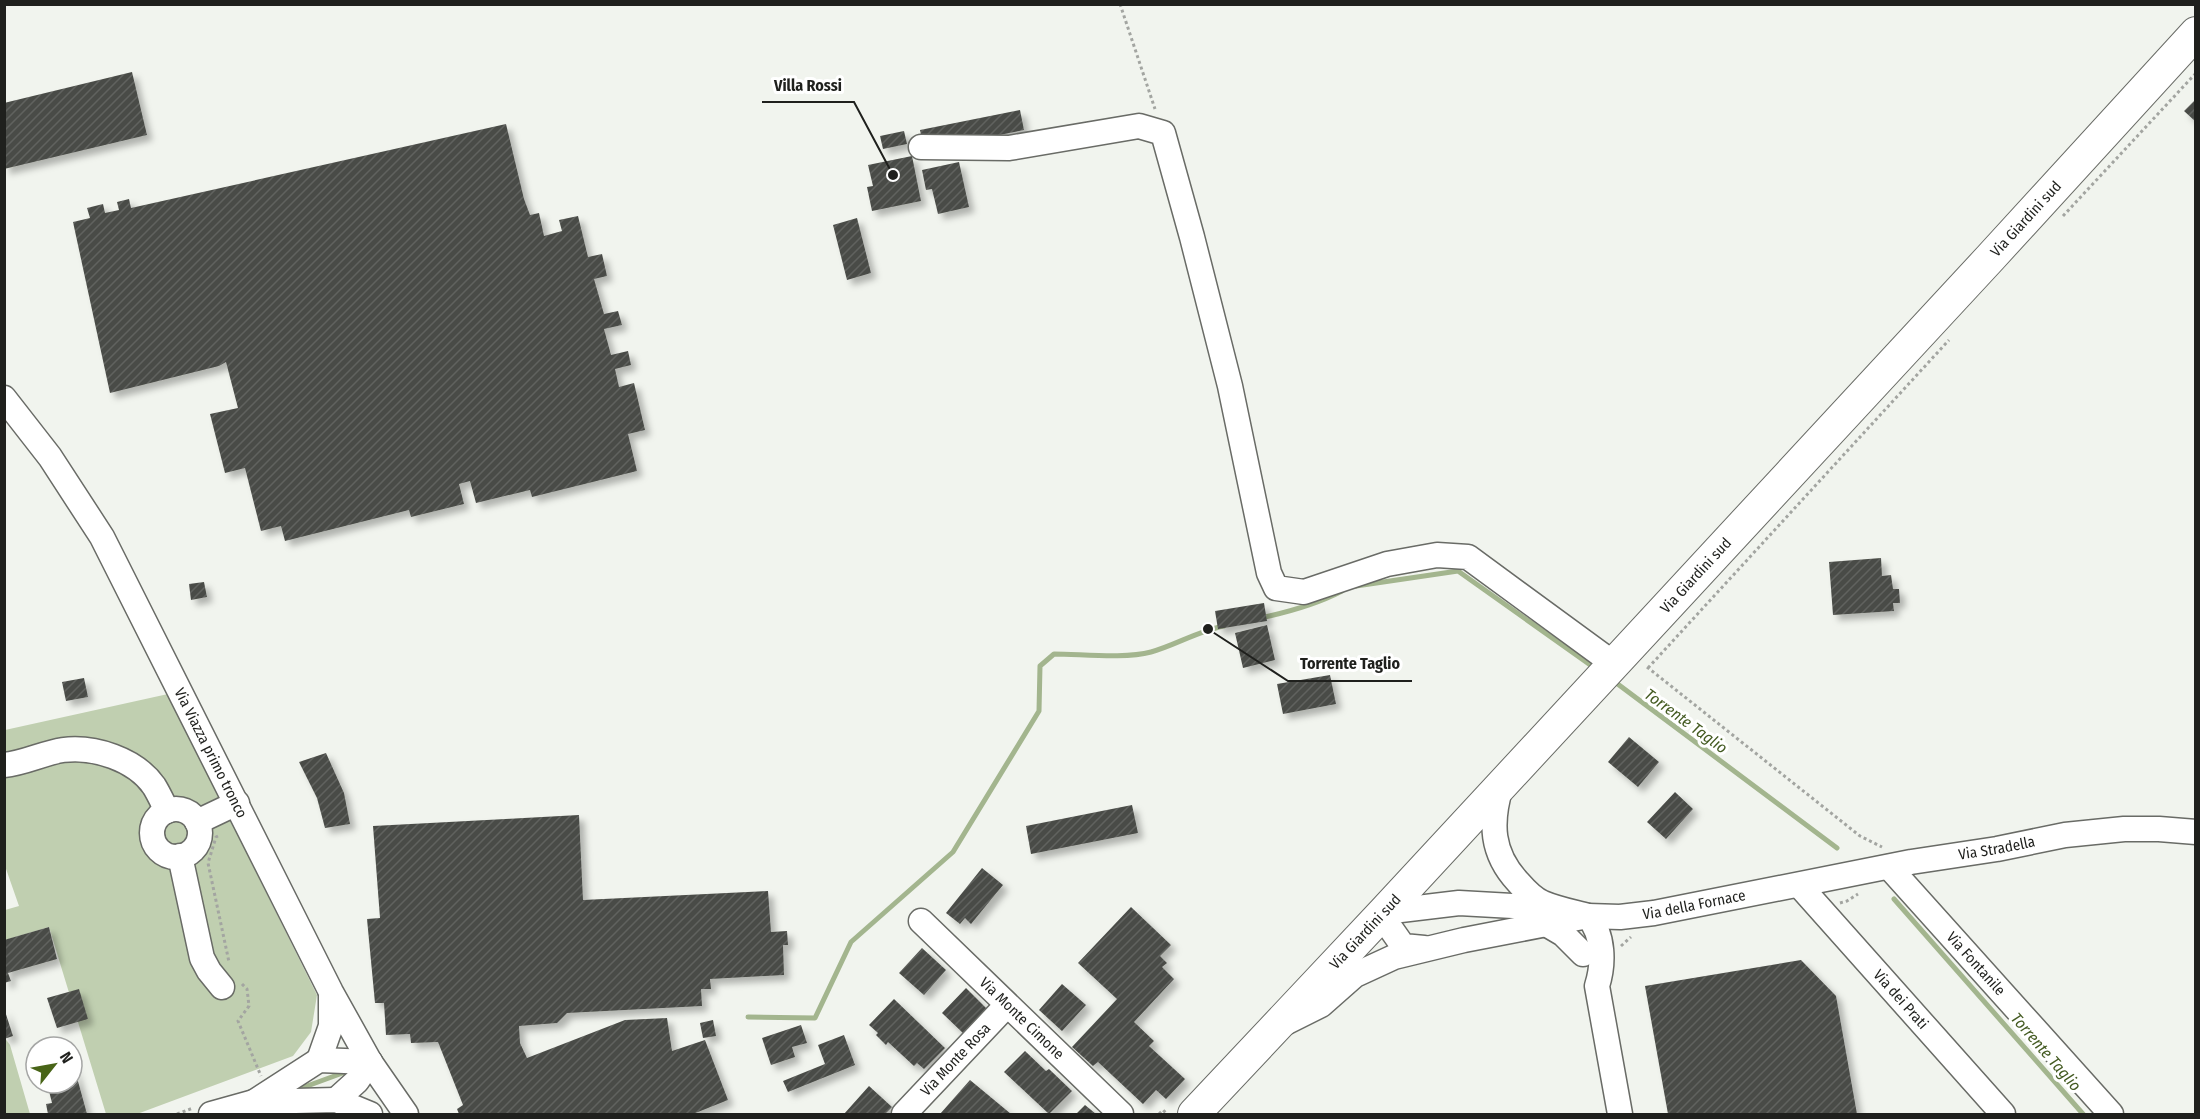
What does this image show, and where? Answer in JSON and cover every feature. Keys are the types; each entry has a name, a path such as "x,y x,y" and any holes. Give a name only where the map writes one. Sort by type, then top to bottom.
{"main road":[{"name":"Via Giardini sud","path":"1206,1108 1277,1027 2196,33"}],"street":[{"path":"921,147 1009,148 1139,126 1163,133 1223,357 1269,573 1276,588 1304,592 1388,564 1437,555 1468,557 1484,567 1608,670"},
{"name":"Via Viazza primo tronco","path":"4,398 50,457 102,537 230,806 370,1062 406,1114"},
{"path":"4,765 16,764 62,750 77,749 114,757 147,778 154,786 167,811"},
{"path":"1501,786 1495,806 1495,838 1506,868 1526,891 1542,902 1588,916"},
{"path":"197,822 230,806"},
{"path":"167,811 187,812 197,822 199,829 197,843 193,849 180,856 160,851 153,839 152,832 156,819 167,811"},
{"name":"Via Stradella","path":"1799,885 2093,831 2159,828 2196,832"},
{"path":"180,856 202,958 209,971 231,984"},
{"name":"Via Fontanile","path":"1898,867 2111,1114"},
{"name":"Via dei Prati","path":"1799,885 2003,1114"},
{"name":"Via della Fornace","path":"1588,916 1620,917 1640,924 1799,885"},
{"path":"1424,948 1403,946 1389,926 1384,912 1459,903 1495,903 1565,909"},
{"path":"1277,1027 1321,1005 1355,975 1394,957 1424,948 1588,916"},
{"path":"1588,916 1592,957 1600,976 1597,987 1620,1114"},
{"name":"Via Monte Cimone","path":"921,921 1121,1114"},
{"path":"1546,924 1592,957"},
{"path":"1592,957 1623,931 1640,924"},
{"path":"319,1060 331,1026 332,992"},
{"name":"Via Monte Rosa","path":"904,1114 1007,1005"},
{"path":"211,1114 319,1060 370,1062"},
{"path":"336,1100 357,1081 370,1062"},
{"path":"258,1091 336,1100 370,1114"}],"path":[{"path":"1120,4 1163,133"},
{"path":"2058,221 2196,73"},
{"path":"1819,908 1847,901 1898,867 1648,668 1954,335"},
{"path":"229,963 208,863 216,837 232,829 230,806"},
{"path":"1620,947 1640,924"},
{"path":"231,984 247,988 249,1006 238,1021 258,1091"},
{"path":"1159,1114 1163,1110 1167,1114"}],"green space":[{"path":"168,694 317,995 311,1032 293,1056 137,1114 106,1114 84,1042 84,1035 82,1035 49,927 5,940 5,910 19,906 5,866 5,730"},
{"path":"4,1037 10,1045 30,1114 5,1114"}],"building":[{"path":"132,72 147,135 4,169 4,103"},
{"path":"2196,99 2196,122 2184,111"},
{"path":"1020,110 1024,130 945,146 923,145 920,130"},
{"path":"506,124 524,199 530,215 539,213 544,236 562,231 559,220 578,216 588,257 602,254 607,276 594,279 604,314 618,311 622,325 604,329 611,355 628,351 631,365 615,369 619,387 634,383 645,430 628,434 637,471 532,497 530,490 476,503 470,481 459,484 464,504 411,517 409,510 285,541 281,526 261,531 245,468 225,473 210,414 238,408 226,362 219,366 110,393 73,222 90,218 87,208 103,204 105,213 119,210 117,202 129,199 131,208"},
{"path":"904,131 907,144 883,149 880,136"},
{"path":"912,156 921,201 872,211 867,187 873,186 868,165"},
{"path":"959,162 969,207 938,214 932,189 926,190 922,170"},
{"path":"857,218 871,273 847,280 833,225"},
{"path":"1881,558 1882,576 1891,575 1893,589 1899,589 1900,603 1893,603 1894,611 1833,615 1829,562"},
{"path":"204,582 207,597 191,600 189,584"},
{"path":"1264,603 1267,621 1218,629 1215,611"},
{"path":"1267,625 1275,660 1243,668 1235,633"},
{"path":"1330,675 1336,704 1283,714 1277,684"},
{"path":"84,678 88,697 66,701 62,682"},
{"path":"1629,737 1659,762 1638,787 1608,762"},
{"path":"326,753 344,793 350,824 325,828 317,798 299,762"},
{"path":"1675,792 1693,809 1666,839 1647,822"},
{"path":"1132,805 1138,833 1031,854 1026,826"},
{"path":"579,815 583,900 768,891 771,932 787,931 788,945 783,945 784,975 710,979 711,989 701,989 702,1006 567,1013 557,1023 519,1026 520,1043 527,1058 625,1020 667,1018 672,1051 705,1040 728,1100 693,1114 459,1114 457,1109 463,1105 438,1042 411,1043 410,1034 386,1035 384,1003 375,1003 367,919 380,918 373,826"},
{"path":"982,868 1003,885 971,924 965,918 960,924 946,913"},
{"path":"1131,907 1171,945 1160,956 1167,963 1162,967 1174,979 1134,1022 1154,1041 1149,1046 1185,1079 1166,1099 1156,1090 1143,1104 1098,1062 1093,1066 1072,1047 1117,999 1078,963"},
{"path":"49,927 57,959 8,973 11,981 4,983 4,940"},
{"path":"922,948 946,970 924,995 899,973"},
{"path":"1801,960 1836,996 1857,1114 1668,1114 1645,986"},
{"path":"1062,984 1086,1005 1062,1031 1039,1010"},
{"path":"966,988 988,1010 964,1034 942,1013"},
{"path":"79,989 88,1019 57,1028 47,998"},
{"path":"894,999 945,1048 924,1069 917,1063 914,1066 888,1042 886,1045 869,1025"},
{"path":"4,1008 13,1036 4,1039"},
{"path":"713,1020 716,1036 703,1038 700,1023"},
{"path":"801,1025 807,1043 792,1047 795,1057 771,1065 762,1038"},
{"path":"844,1035 855,1065 788,1092 783,1081 825,1064 818,1045"},
{"path":"1025,1051 1046,1071 1049,1069 1072,1091 1049,1114 1004,1072"},
{"path":"970,1080 1011,1114 940,1114"},
{"path":"869,1086 892,1107 885,1114 844,1114"},
{"path":"50,1095 82,1095 87,1114 48,1114 46,1104 52,1103"},
{"path":"1085,1105 1096,1114 1076,1114"}],"waterway":[{"name":"Torrente Taglio","path":"1356,586 1458,571 1596,669"},
{"name":"Torrente Taglio","path":"1260,618 1302,608 1342,591"},
{"name":"Torrente Taglio","path":"748,1017 815,1018 851,942 953,852 1039,711 1040,666 1054,654 1116,656 1140,654 1224,626"},
{"name":"Torrente Taglio","path":"1611,679 1837,848"},
{"name":"Torrente Taglio","path":"1894,899 2083,1114"},
{"name":"Torrente Taglio","path":"299,1089 348,1071"}],"place":[{"name":"Villa Rossi","path":"893,175"},
{"name":"Torrente Taglio","path":"1208,629"}]}
